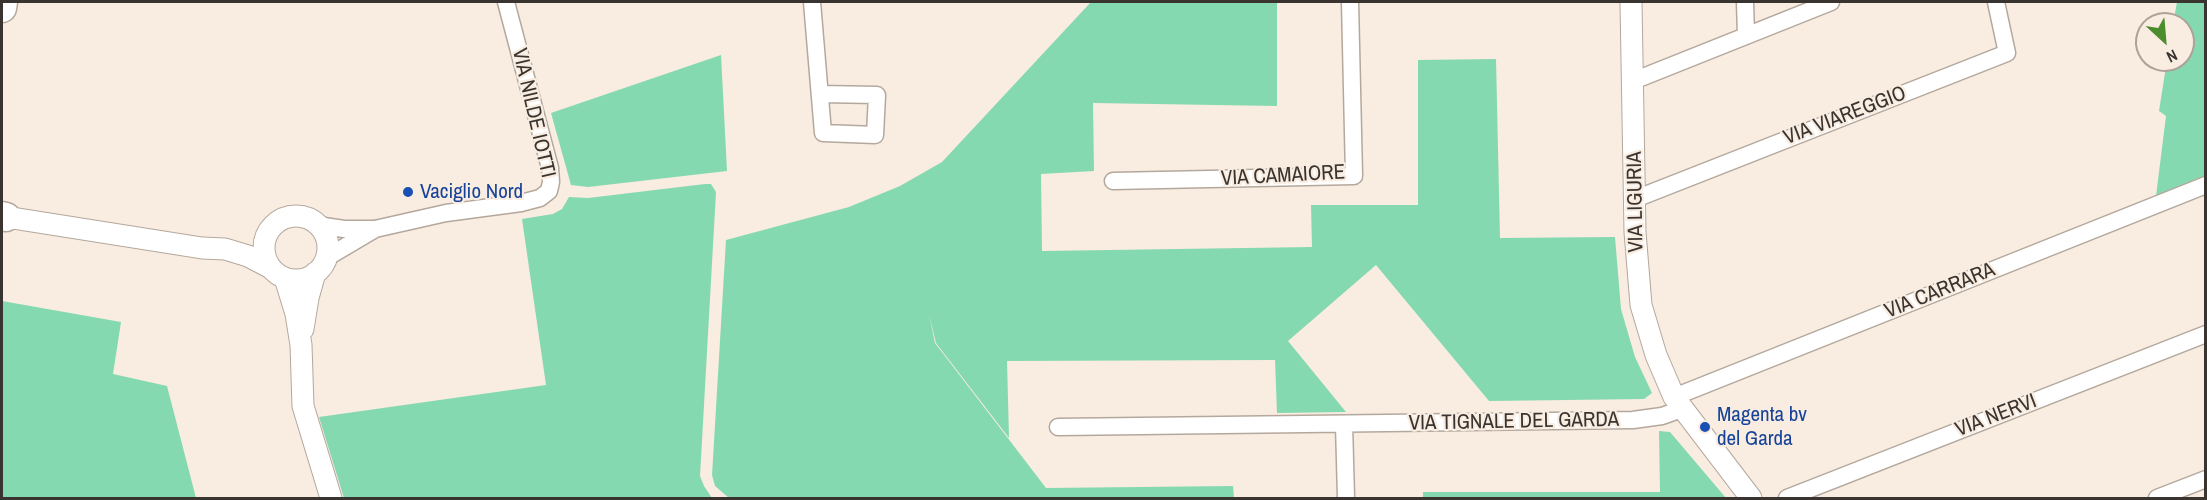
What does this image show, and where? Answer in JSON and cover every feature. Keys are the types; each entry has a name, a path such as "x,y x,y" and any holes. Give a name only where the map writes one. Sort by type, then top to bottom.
{"highway":[{"path":"2,8 3,2"}],"street":[{"name":"VIA NILDE IOTTI","path":"318,225 344,229 375,229 446,213 521,203 540,198 549,191 550,168 506,2"},
{"path":"812,2 820,94"},
{"name":"VIA CAMAIORE","path":"1113,181 1354,176 1350,2"},
{"name":"VIA LIGURIA","path":"1631,2 1637,276 1641,305 1656,355 1678,403 1751,498"},
{"path":"1745,2 1746,36"},
{"path":"1633,81 1831,2"},
{"name":"VIA VIAREGGIO","path":"1635,199 2007,52 1996,2"},
{"name":"VIA CARRARA","path":"1678,403 2205,185"},
{"path":"4,216 202,248 225,249 248,256 278,273 300,280 321,266"},
{"path":"225,249 248,241 271,229 281,220 305,218 318,225 327,242 321,266 308,298 301,345"},
{"path":"271,229 265,245 267,260 278,273 296,314 301,345 303,406 331,498"},
{"name":"VIA NILDE IOTTI","path":"321,266 375,229"},
{"name":"VIA NERVI","path":"1787,498 2205,334"},
{"name":"VIA TIGNALE DEL GARDA","path":"1058,427 1633,420 1662,416 1678,403"},
{"path":"1344,424 1346,498"},
{"path":"2157,498 2205,479"}],"green space":[{"path":"1091,2 1277,2 1277,106 1093,103 1094,171 1041,174 1042,251 1312,247 1311,205 1418,205 1418,60 1496,59 1500,238 1615,237 1621,309 1635,357 1652,393 1644,399 1489,401 1376,265 1288,341 1346,412 1277,413 1275,360 1007,361 1009,438 936,343 929,314 935,343 1046,488 1233,486 1234,498 729,498 715,486 712,475 726,240 849,207 900,186 942,162"},
{"path":"2177,2 2205,2 2205,177 2156,196 2166,116 2159,111 2165,72 2195,72 2195,12 2175,12"},
{"path":"721,55 727,171 588,187 571,185 551,113"},
{"path":"711,184 716,192 700,476 712,498 344,498 319,417 546,385 522,219 553,214 562,209 569,197 588,198"},
{"path":"2,301 121,322 113,374 167,386 196,498 2,498"},
{"path":"1659,431 1670,432 1726,498 1423,498 1423,492 1660,492"}],"place":[{"name":"Vaciglio Nord","path":"408,192"},
{"name":"Magenta bv del Garda","path":"1705,427"}]}
